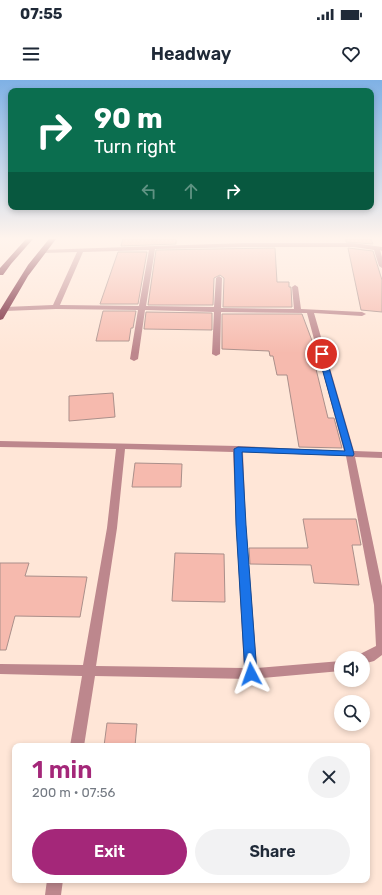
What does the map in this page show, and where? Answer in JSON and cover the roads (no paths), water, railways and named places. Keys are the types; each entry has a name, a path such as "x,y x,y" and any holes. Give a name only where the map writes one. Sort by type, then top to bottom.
{"highway":[{"path":"0,318 24,277"}],"street":[{"path":"56,308 69,277"},
{"path":"134,359 148,277"},
{"path":"216,354 219,278"},
{"path":"295,287 298,311"},
{"path":"5,309 56,308 310,311 362,314"},
{"path":"310,311 350,454 380,605 382,648 370,656"},
{"path":"0,444 238,449 382,455"},
{"path":"77,743 112,528 121,447"},
{"path":"238,449 241,525 251,674"},
{"path":"0,669 251,674 334,667"},
{"path":"53,895 55,883"}]}
